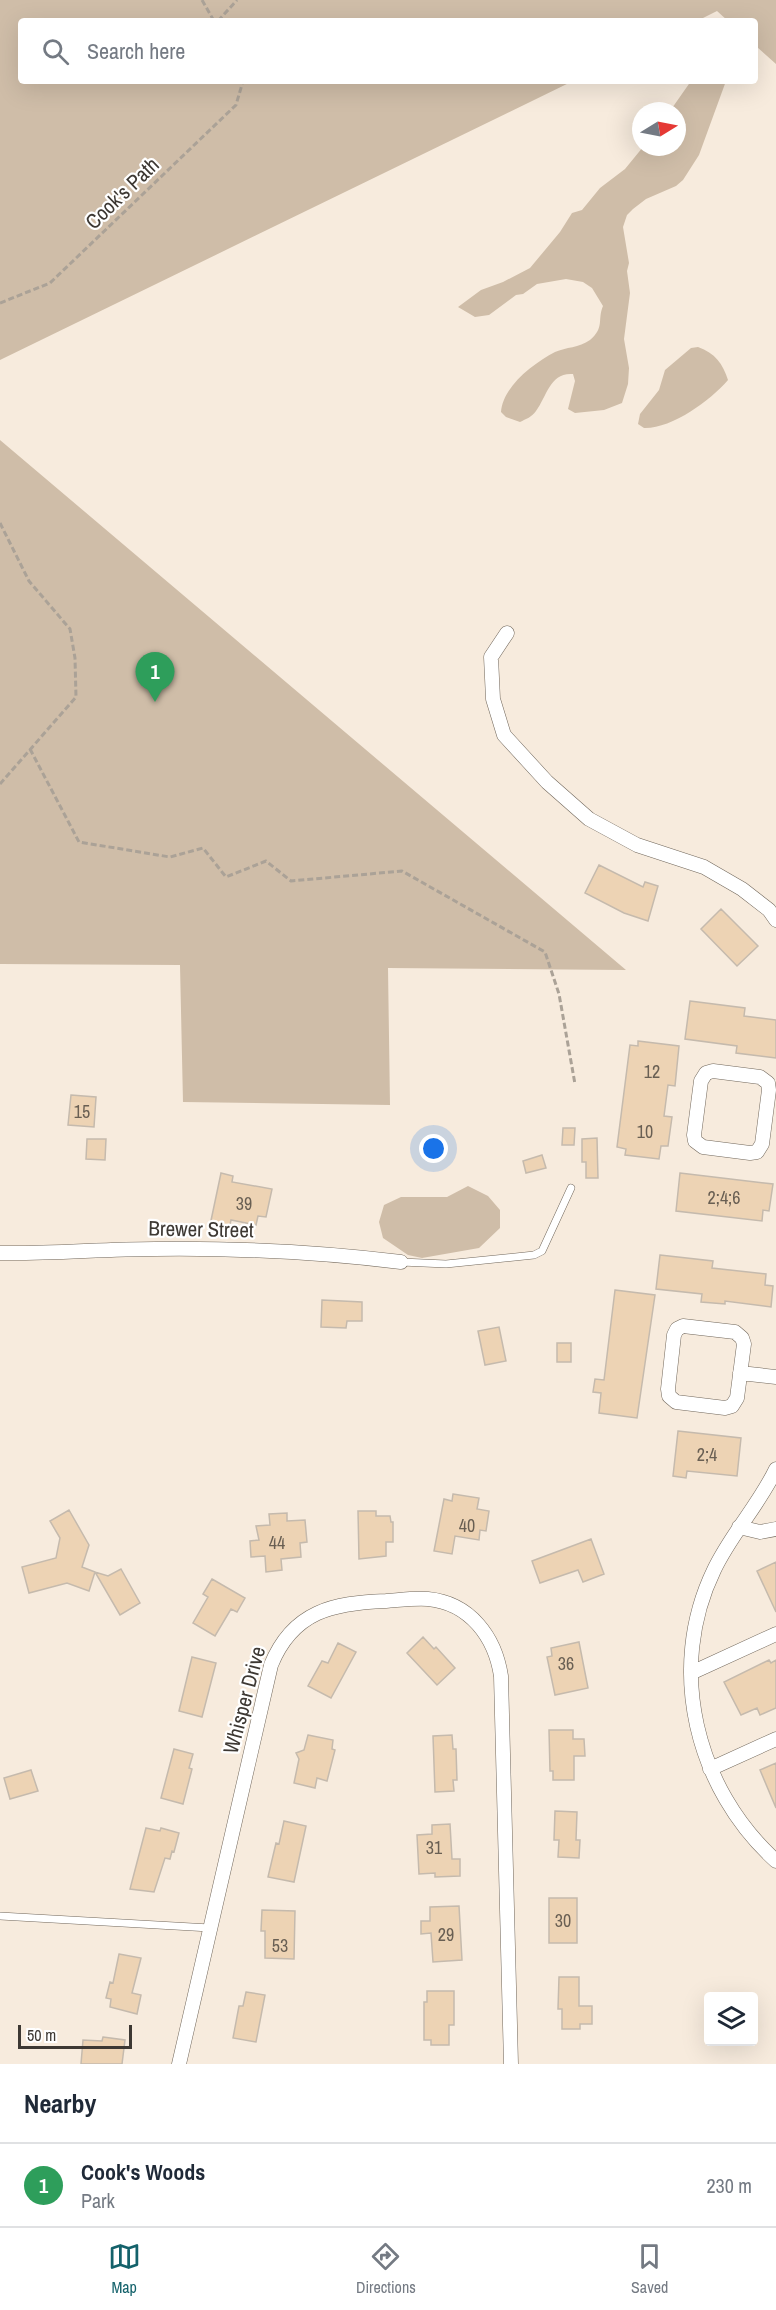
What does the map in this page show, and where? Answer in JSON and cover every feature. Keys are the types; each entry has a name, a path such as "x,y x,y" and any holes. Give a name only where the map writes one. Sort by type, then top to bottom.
{"street":[{"path":"507,633 491,657 492,699 504,735 547,782 589,819 637,845 704,867 774,911"},
{"path":"706,1072 763,1078 769,1086 772,1100 762,1144 757,1152 703,1147 695,1142 701,1081 706,1072"},
{"name":"Brewer Street","path":"0,1252 228,1250 305,1253 401,1262"},
{"path":"686,1326 738,1333 744,1341 740,1373 736,1401 728,1408 673,1401 668,1389 674,1335 677,1329 686,1326"},
{"path":"740,1373 776,1377"},
{"path":"776,1469 758,1502 721,1556 704,1596 697,1622 691,1673 696,1722 710,1769 732,1811 763,1849 776,1861"},
{"path":"740,1527 760,1532 776,1529"},
{"name":"Whisper Drive","path":"179,2064 271,1665 288,1634 297,1625 317,1613 349,1603 422,1599 442,1602 471,1617 487,1634 496,1654 501,1676 511,2064"},
{"path":"691,1673 776,1634"},
{"path":"710,1769 776,1739"},
{"path":"763,1849 776,1843"}],"lane":[{"path":"401,1262 446,1264 534,1255 542,1251 571,1188"},
{"path":"0,1916 210,1928"}],"path":[{"path":"202,0 212,18"},
{"path":"221,18 237,0"},
{"name":"Cook's Path","path":"0,303 50,283 236,105 242,84"},
{"path":"0,524 29,581 70,629 75,658 76,697 0,784"},
{"path":"30,749 79,842 170,857 203,848 226,877 266,861 291,880 402,871 545,952 559,994 575,1084"}],"shaded area":[{"path":"0,0 776,0 776,64 758,48 758,18 725,18 717,11 703,18 18,18 18,84 567,84 0,360"},
{"path":"689,84 725,84 699,155 683,180 676,186 646,199 633,209 627,215 623,227 629,263 627,271 630,293 624,339 629,368 628,384 622,403 604,410 575,413 568,409 575,381 573,374 565,374 554,381 531,416 520,422 506,417 501,412 503,402 513,384 529,369 559,350 581,345 590,340 598,331 603,306 592,288 583,282 566,279 537,284 523,294 516,295 489,315 475,317 458,307 481,290 530,268 560,232 572,213 582,210 600,188 625,169 636,156 686,156 686,102 676,102"},
{"path":"698,347 709,352 718,360 728,380 701,405 678,419 655,427 644,428 638,424 640,414 659,390 665,370 691,348"},
{"path":"0,440 626,970 388,968 390,1105 183,1102 180,965 0,964"},
{"path":"468,1186 488,1196 500,1210 500,1228 479,1248 422,1258 408,1255 383,1238 379,1222 384,1205 401,1197 447,1197"}],"building":[{"path":"599,865 643,887 645,882 658,886 648,921 624,913 585,893"},
{"path":"721,909 758,946 737,966 701,929"},
{"path":"690,1001 745,1008 744,1016 776,1020 776,1058 736,1053 737,1046 685,1039"},
{"path":"638,1041 679,1046 675,1086 668,1085 664,1116 672,1117 668,1146 661,1146 659,1159 625,1155 626,1149 617,1147 630,1045 638,1046"},
{"path":"71,1095 96,1097 94,1127 68,1125"},
{"path":"563,1128 575,1128 574,1145 562,1145"},
{"path":"597,1138 598,1178 586,1178 586,1162 582,1162 582,1139"},
{"path":"87,1139 106,1139 105,1160 86,1159"},
{"path":"542,1155 546,1168 526,1173 523,1161"},
{"path":"221,1173 233,1176 232,1182 272,1189 266,1217 258,1216 256,1225 231,1220 228,1234 209,1230"},
{"path":"680,1173 773,1184 769,1211 763,1210 762,1221 676,1211"},
{"path":"660,1255 713,1261 712,1268 766,1274 765,1285 773,1286 771,1307 725,1301 725,1304 701,1302 702,1294 656,1289"},
{"path":"615,1290 655,1295 637,1418 599,1413 601,1393 593,1392 595,1379 604,1380"},
{"path":"322,1300 362,1302 362,1321 347,1321 346,1328 321,1327"},
{"path":"499,1327 506,1361 485,1365 478,1331"},
{"path":"557,1343 571,1343 571,1362 557,1362"},
{"path":"678,1431 741,1438 737,1476 687,1471 686,1478 673,1476"},
{"path":"453,1494 479,1498 477,1509 489,1511 486,1531 480,1530 479,1540 455,1536 452,1554 434,1551 444,1499 452,1501"},
{"path":"69,1510 89,1545 82,1567 95,1572 89,1591 67,1583 29,1593 22,1567 56,1558 60,1538 50,1521"},
{"path":"358,1511 376,1511 376,1516 390,1516 393,1522 393,1542 386,1542 386,1556 359,1559"},
{"path":"287,1513 287,1521 305,1520 307,1542 300,1543 301,1557 281,1559 282,1570 266,1572 265,1556 251,1557 250,1541 259,1540 256,1526 270,1525 269,1514"},
{"path":"591,1539 604,1574 583,1582 578,1570 540,1583 532,1561"},
{"path":"776,1562 776,1612 757,1571"},
{"path":"121,1569 140,1603 120,1615 95,1572 108,1576"},
{"path":"212,1579 245,1598 237,1612 231,1609 215,1636 193,1623 208,1597 203,1594"},
{"path":"423,1637 434,1649 436,1647 455,1668 437,1685 407,1653"},
{"path":"579,1642 588,1688 555,1695 547,1657 552,1656 551,1648"},
{"path":"338,1643 356,1652 331,1698 308,1686 322,1661 328,1663"},
{"path":"192,1657 216,1663 202,1717 179,1711"},
{"path":"769,1660 771,1663 776,1660 776,1708 760,1715 757,1708 741,1715 724,1682"},
{"path":"549,1730 573,1730 573,1739 584,1739 585,1756 574,1756 574,1780 553,1780 553,1771 550,1771"},
{"path":"308,1735 333,1740 332,1749 335,1750 327,1781 317,1778 315,1788 294,1783 299,1759 296,1753 304,1750"},
{"path":"452,1735 453,1749 456,1749 457,1780 453,1780 454,1791 435,1792 433,1736"},
{"path":"174,1749 193,1754 189,1768 192,1769 183,1804 161,1798"},
{"path":"776,1763 776,1808 760,1770"},
{"path":"31,1770 38,1791 10,1799 4,1778"},
{"path":"555,1811 577,1812 576,1840 580,1840 579,1858 558,1857 559,1840 554,1840"},
{"path":"284,1821 306,1826 294,1882 268,1877"},
{"path":"450,1824 452,1859 460,1859 460,1876 435,1877 435,1873 419,1874 417,1835 432,1834 432,1825"},
{"path":"146,1828 160,1831 161,1828 179,1833 174,1852 172,1851 170,1859 165,1858 154,1892 130,1889"},
{"path":"549,1898 577,1898 577,1943 549,1943"},
{"path":"459,1906 462,1960 433,1962 431,1933 421,1934 421,1921 430,1921 430,1907"},
{"path":"262,1910 295,1911 294,1959 265,1958 265,1931 261,1931"},
{"path":"119,1954 141,1958 132,1993 141,1995 137,2014 110,2007 111,1999 106,1998 110,1982 113,1983"},
{"path":"559,1977 579,1977 579,2006 592,2006 592,2024 580,2024 580,2029 562,2029 562,2009 558,2009"},
{"path":"427,1991 454,1991 454,2025 449,2025 449,2045 431,2045 431,2040 424,2040 424,2002 427,2002"},
{"path":"246,1992 265,1995 256,2042 233,2038 239,2006 243,2006"},
{"path":"103,2037 125,2040 122,2064 81,2064 83,2040 102,2041"}],"place":[{"name":"Cook's Woods","path":"155,702"}]}
